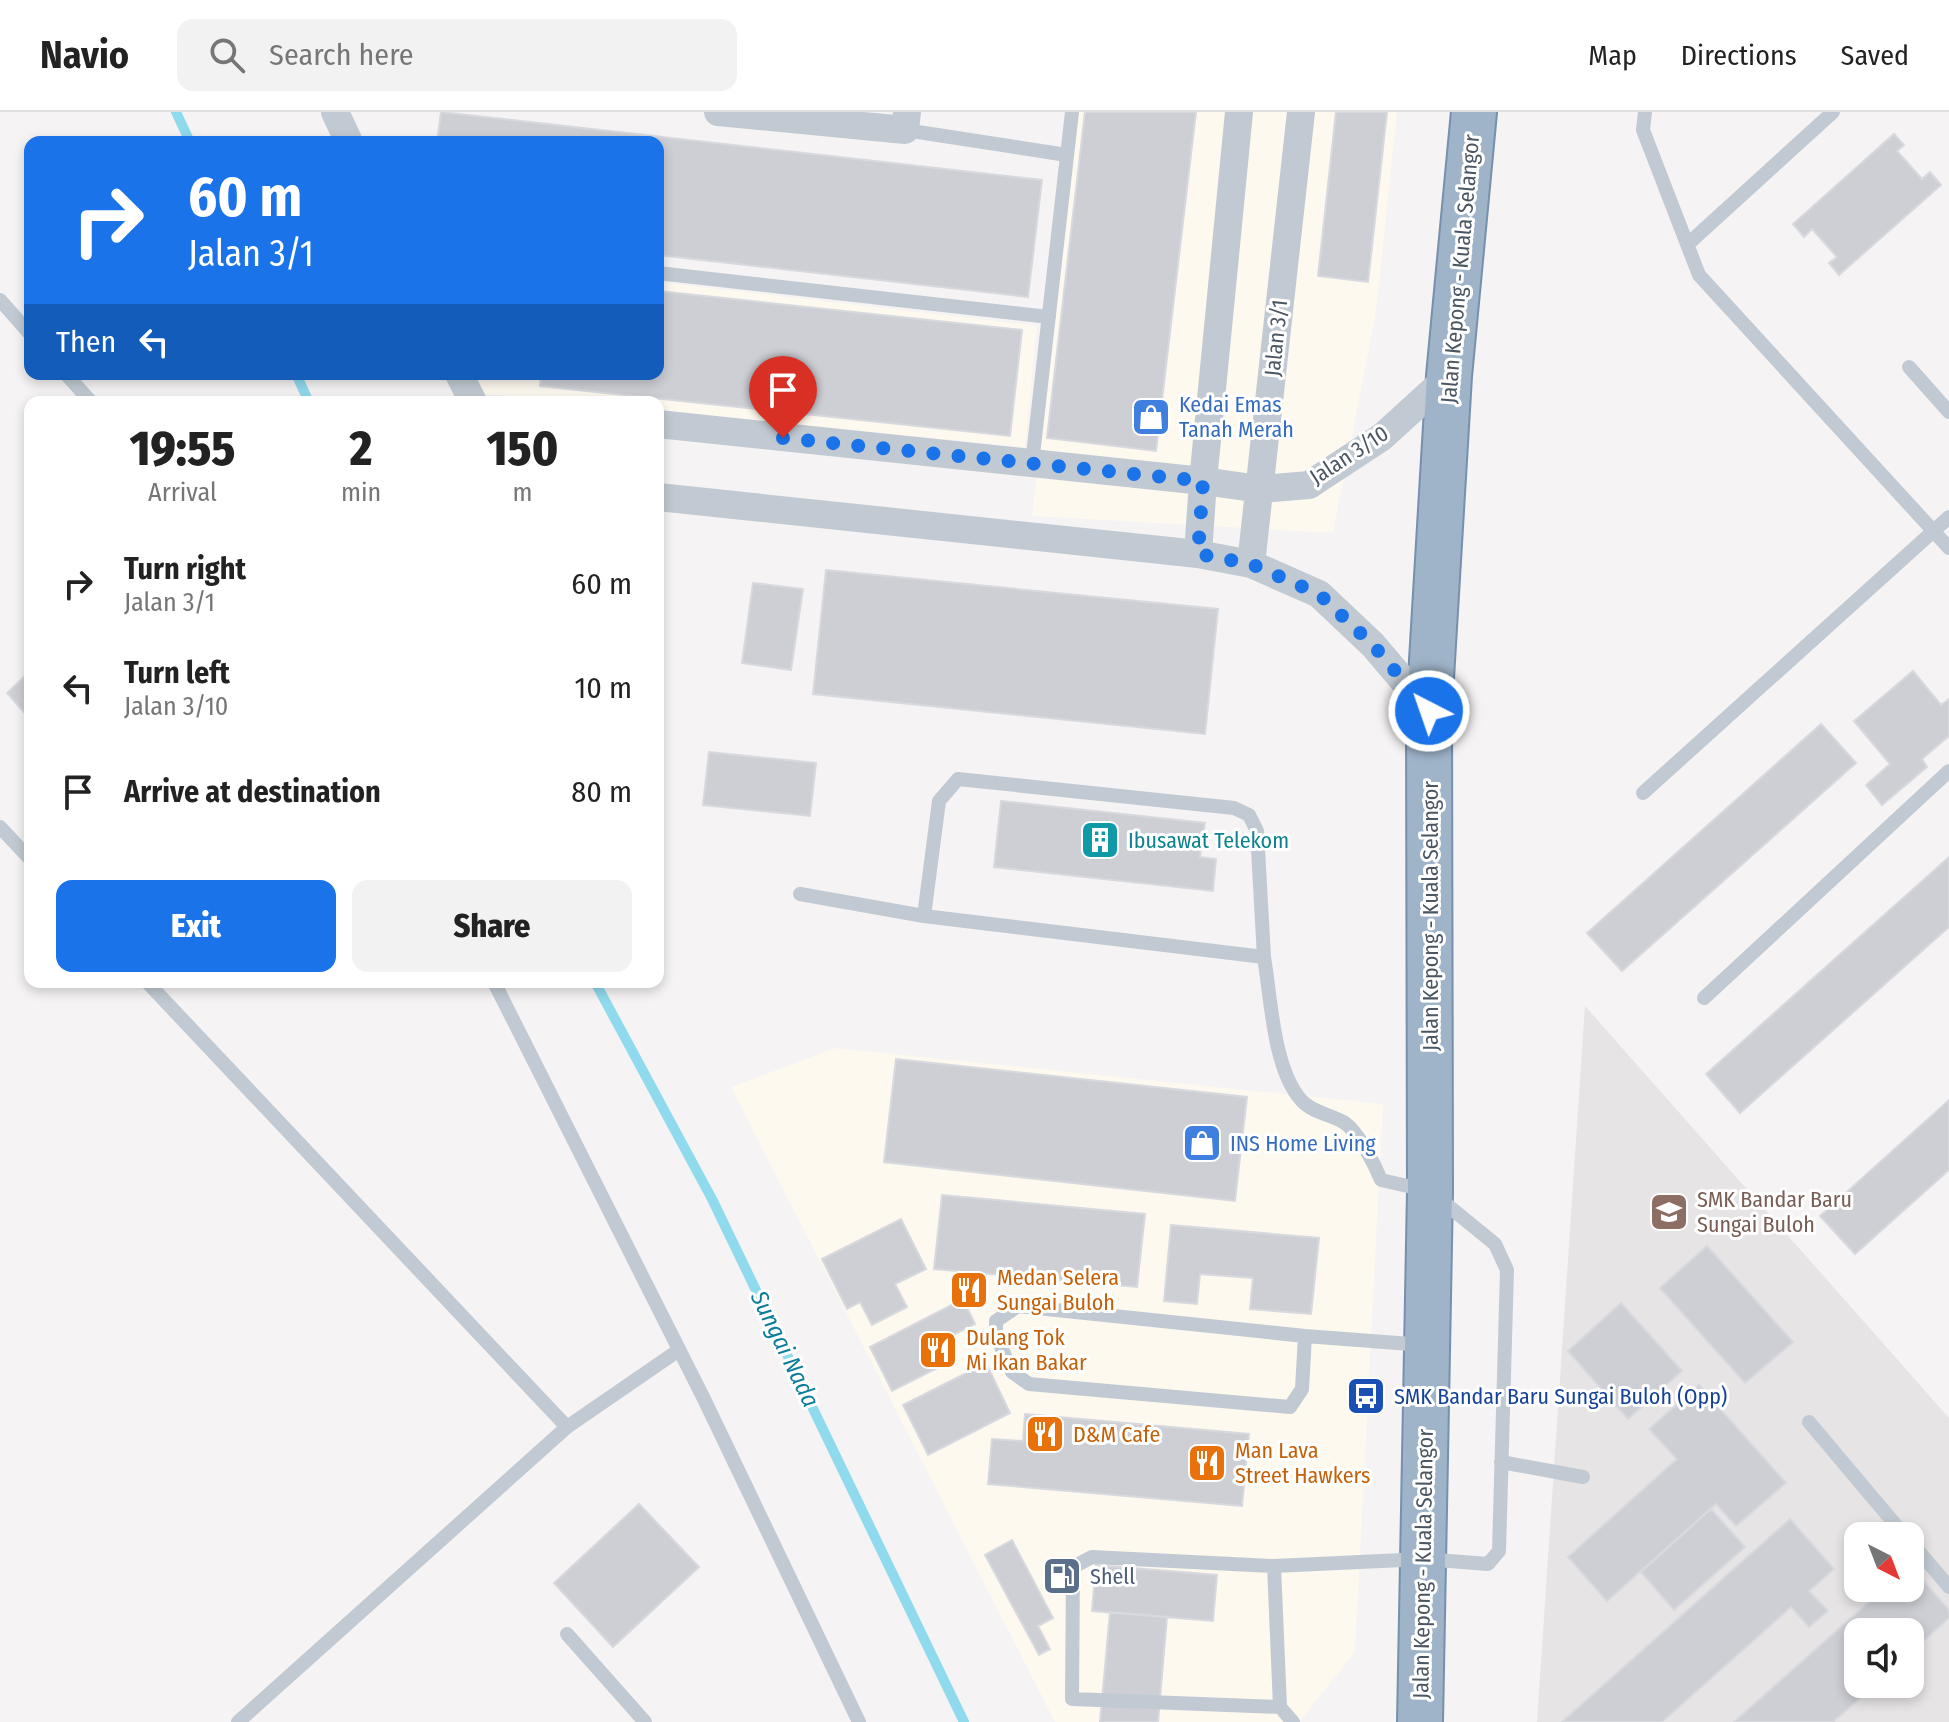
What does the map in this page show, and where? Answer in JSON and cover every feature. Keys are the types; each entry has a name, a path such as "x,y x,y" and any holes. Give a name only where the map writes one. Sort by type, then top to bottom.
{"highway":[{"name":"Jalan Kepong - Kuala Selangor","path":"1420,1722 1430,1191 1429,711 1449,376 1474,112"}],"street":[{"path":"335,112 346,136"},
{"path":"718,112 906,121"},
{"path":"1198,554 1239,112"},
{"name":"Jalan 3/1","path":"1251,564 1301,112"},
{"name":"Jalan 3/10","path":"664,425 1260,489 1309,485 1382,437 1449,376"},
{"path":"664,498 1198,554 1251,564 1319,594 1373,645 1429,711"}],"lane":[{"path":"1032,464 1072,112"},
{"path":"1645,112 1643,130 1699,275 1949,548"},
{"path":"1688,244 1833,112"},
{"path":"906,121 1067,155"},
{"path":"664,274 1049,317"},
{"path":"0,300 24,327"},
{"path":"1909,367 1949,412"},
{"path":"71,380 86,396"},
{"path":"1643,793 1949,517"},
{"path":"1704,998 1949,771"},
{"path":"924,916 939,801 958,779 1234,808 1249,815 1257,831 1264,957 1279,1057 1289,1082 1302,1103 1347,1125 1374,1161 1381,1180 1430,1191 1495,1244 1507,1270 1499,1551 1488,1564 1424,1559 1274,1566 1092,1557 1073,1567 1072,1699 1280,1707"},
{"path":"0,827 24,853"},
{"path":"800,894 924,916 1264,957"},
{"path":"153,988 567,1427"},
{"path":"497,988 679,1350 859,1722"},
{"path":"1305,1336 1302,1389 1290,1407 1029,1384 1012,1372 996,1335 996,1321 1018,1306 1305,1336 1428,1345"},
{"path":"238,1722 567,1427 679,1350"},
{"path":"1809,1422 1893,1522"},
{"path":"1501,1462 1583,1477"},
{"path":"1924,1558 1949,1587"},
{"path":"1274,1566 1280,1707 1293,1722"},
{"path":"567,1634 645,1722"}],"shaded area":[{"path":"1078,112 1397,112 1376,312 1333,533 1032,516"},
{"path":"664,283 1037,326 1025,447 664,412 664,396 485,394 478,380 664,380"},
{"name":"SMK Bandar Baru Sungai Buloh","path":"1585,1006 1949,1418 1949,1722 1537,1722"},
{"path":"835,1048 1383,1104 1355,1652 1299,1722 1055,1722 731,1087"}],"building":[{"path":"441,112 653,136 438,136"},
{"path":"1085,112 1196,112 1156,451 1047,438"},
{"path":"1336,112 1387,112 1368,282 1318,276"},
{"path":"1894,134 1904,145 1897,151 1922,179 1930,172 1941,185 1839,275 1829,263 1837,257 1812,229 1804,237 1793,224"},
{"path":"664,137 1042,180 1028,297 664,256"},
{"path":"664,292 1022,330 1010,436 664,399 664,396 634,396 540,386 540,380 664,380"},
{"path":"826,570 1218,609 1205,734 813,694"},
{"path":"753,583 803,589 791,670 742,663"},
{"path":"1913,671 1941,705 1949,699 1949,736 1922,759 1927,767 1882,805 1866,785 1890,764 1854,721"},
{"path":"24,677 24,712 7,693"},
{"path":"1821,724 1856,763 1622,971 1587,933"},
{"path":"709,752 816,763 810,816 703,805"},
{"name":"Ibusawat Telekom","path":"1001,801 1205,823 1200,857 1216,859 1213,891 994,867"},
{"path":"1949,857 1949,927 1740,1113 1706,1074"},
{"path":"896,1059 1247,1097 1235,1201 884,1162"},
{"path":"1949,1100 1949,1170 1855,1254 1820,1216"},
{"path":"942,1195 1145,1214 1137,1287 934,1269"},
{"path":"901,1219 926,1269 895,1284 907,1307 872,1325 860,1302 847,1309 822,1259"},
{"path":"1171,1225 1319,1238 1311,1314 1250,1309 1253,1278 1200,1274 1197,1304 1164,1301"},
{"path":"1707,1246 1793,1342 1745,1383 1660,1288"},
{"path":"963,1299 975,1324 945,1339 955,1359 892,1391 870,1347"},
{"path":"1621,1303 1682,1371 1628,1419 1568,1351"},
{"path":"986,1363 1010,1413 928,1455 903,1405"},
{"path":"1699,1385 1786,1483 1736,1526 1716,1504 1607,1601 1568,1557 1677,1459 1649,1429"},
{"path":"1025,1414 1249,1434 1242,1506 988,1484 992,1439 1023,1441"},
{"path":"639,1504 699,1567 613,1647 554,1583"},
{"path":"1711,1509 1745,1547 1674,1610 1641,1572"},
{"path":"1790,1519 1834,1569 1809,1591 1828,1611 1809,1627 1791,1607 1662,1722 1562,1722"},
{"path":"1012,1540 1053,1618 1038,1626 1050,1649 1039,1655 985,1555"},
{"path":"1096,1565 1217,1575 1213,1621 1092,1611"},
{"path":"1924,1582 1949,1610 1949,1618 1924,1640 1924,1618 1851,1618 1869,1602 1924,1602"},
{"path":"1110,1612 1167,1617 1158,1722 1100,1722"},
{"path":"1844,1624 1844,1698 1860,1698 1833,1722 1734,1722"}],"waterway":[{"name":"Sungai Nada","path":"176,112 187,136"},
{"name":"Sungai Nada","path":"299,380 306,396"},
{"name":"Sungai Nada","path":"598,988 712,1199 964,1722"}],"place":[{"name":"Kedai Emas Tanah Merah","path":"1151,417"},
{"name":"Ibusawat Telekom","path":"1100,840"},
{"name":"INS Home Living","path":"1202,1143"},
{"name":"SMK Bandar Baru Sungai Buloh","path":"1669,1212"},
{"name":"Medan Selera Sungai Buloh","path":"969,1290"},
{"name":"Dulang Tok Mi Ikan Bakar","path":"938,1350"},
{"name":"SMK Bandar Baru Sungai Buloh (Opp)","path":"1366,1396"},
{"name":"D&M Cafe","path":"1045,1434"},
{"name":"Man Lava Street Hawkers","path":"1207,1463"},
{"name":"Shell","path":"1062,1576"}],"route":[{"path":"783,438 1203,481 1198,554 1251,564 1319,594 1373,645 1429,711"}]}
